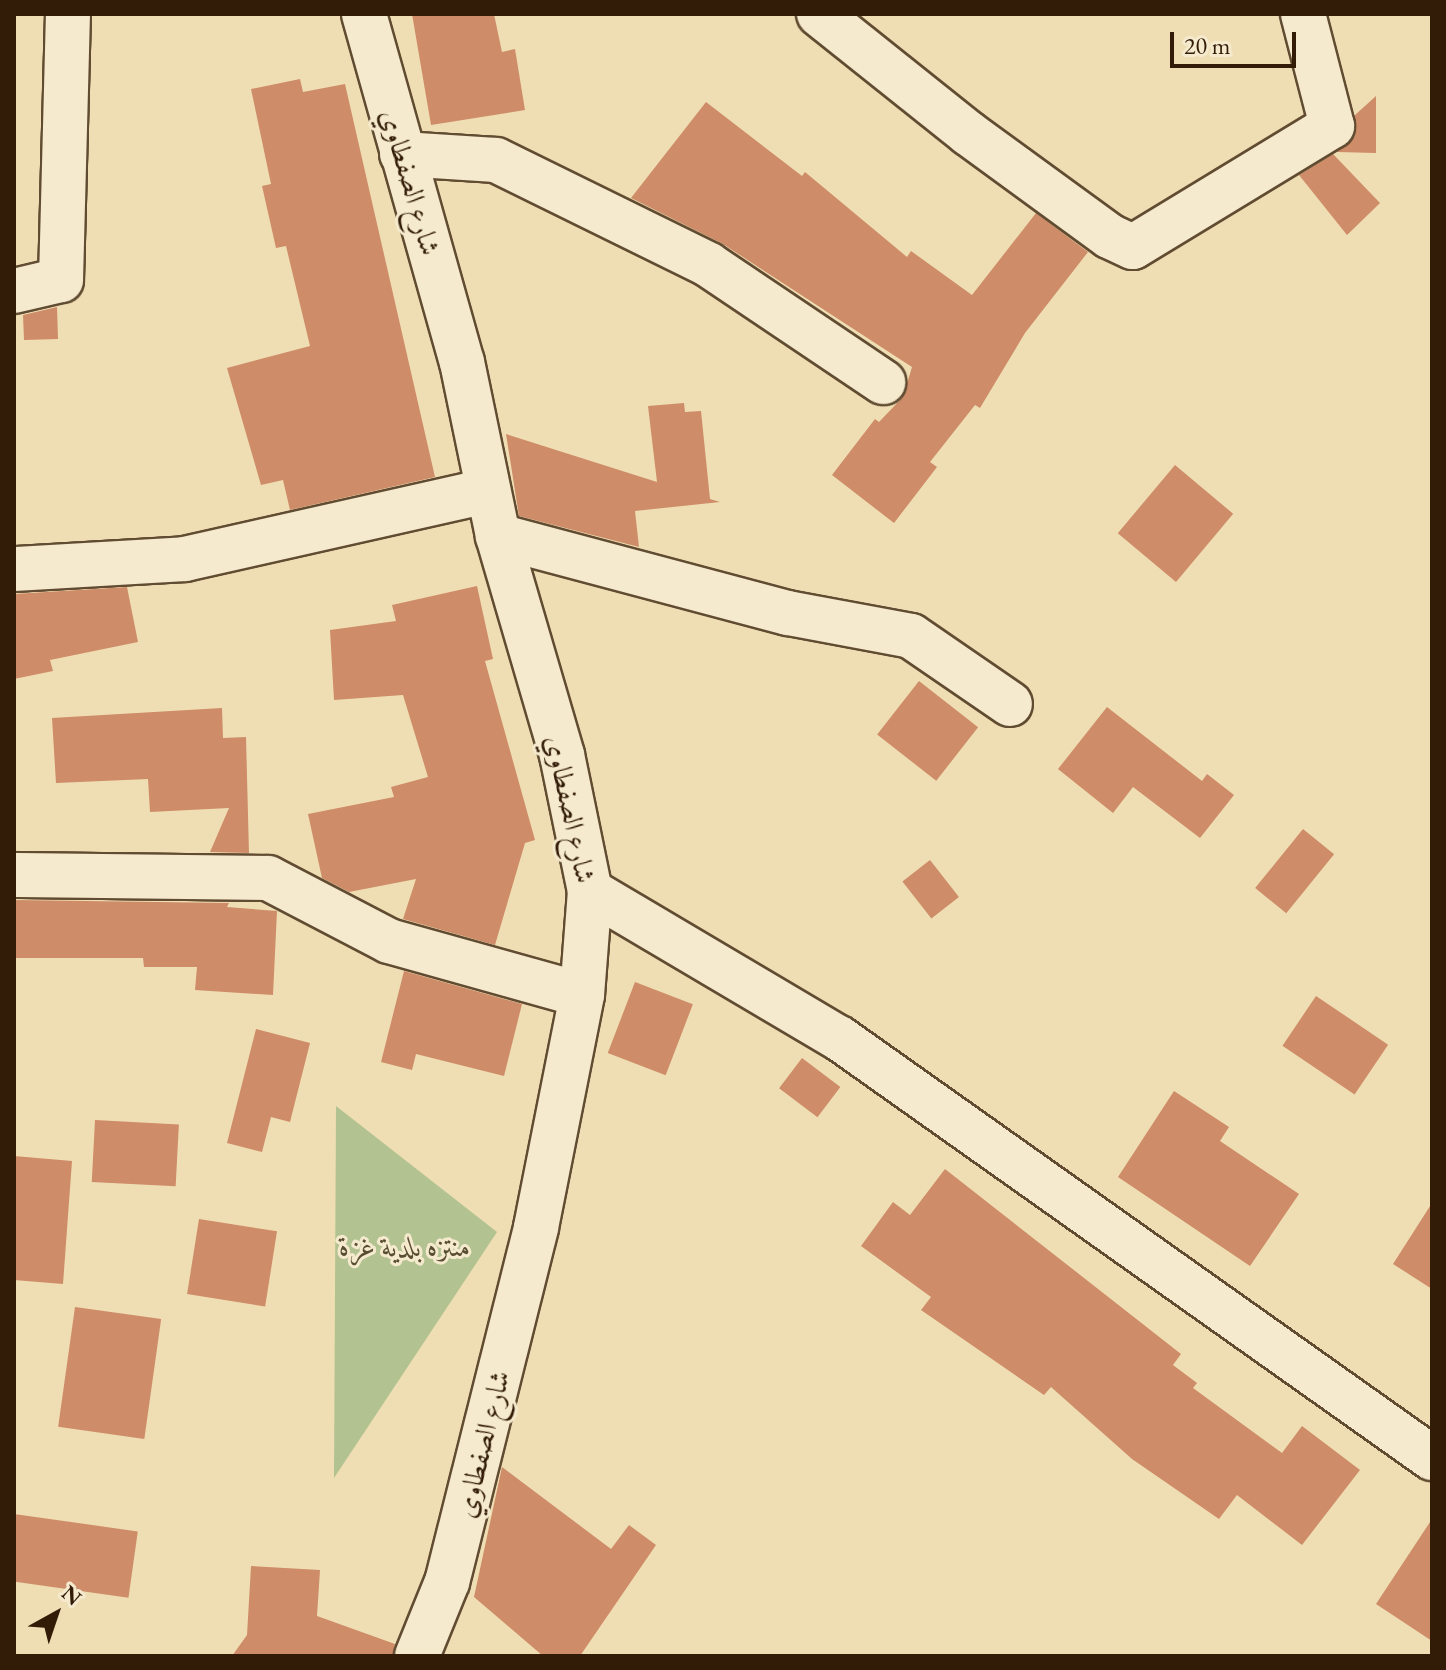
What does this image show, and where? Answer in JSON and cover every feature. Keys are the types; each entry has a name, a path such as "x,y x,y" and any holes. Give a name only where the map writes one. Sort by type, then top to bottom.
{"street":[{"path":"14,291 61,280 68,14"},
{"name":"شارع الصفطاوي","path":"364,14 462,362 487,491 562,755 590,891 582,995 536,1228 447,1582 417,1656"},
{"path":"819,14 968,133 1109,236 1133,247 1332,126 1303,14"},
{"path":"402,154 496,160 709,265 883,382"},
{"path":"14,569 185,559 487,491"},
{"path":"498,536 788,613 911,636 1010,704"},
{"path":"14,875 268,878 389,941 582,995"},
{"path":"590,891 839,1038 1432,1458"}],"green space":[{"name":"منتزه بلدية غزة","path":"336,1106 497,1232 334,1478"}],"building":[{"path":"412,14 494,14 502,52 515,49 525,110 431,125"},
{"path":"300,79 303,92 345,84 435,477 290,510 283,480 261,485 227,368 310,346 286,246 276,248 262,186 271,184 251,89"},
{"path":"1376,96 1376,153 1337,152 1355,136 1355,115"},
{"path":"706,102 802,176 805,172 907,257 911,251 972,295 1036,213 1088,252 1025,333 980,408 975,405 930,462 937,467 894,523 832,475 875,419 879,422 903,397 912,367 723,244 631,198"},
{"path":"1333,154 1380,203 1347,235 1299,175"},
{"path":"57,307 58,339 24,340 23,315"},
{"path":"684,403 685,412 701,411 710,499 720,502 635,511 639,547 519,516 506,434 657,482 648,406"},
{"path":"1175,465 1233,514 1176,582 1118,533"},
{"path":"477,586 493,659 485,661 535,840 525,843 495,945 403,919 416,879 349,892 322,878 308,814 394,797 391,787 428,777 403,695 334,700 330,630 396,621 392,605"},
{"path":"127,587 138,642 50,660 53,671 14,679 14,594"},
{"path":"919,681 978,727 936,781 877,735"},
{"path":"1107,707 1202,781 1207,774 1234,795 1200,838 1133,787 1113,813 1058,769"},
{"path":"222,708 223,738 246,737 249,853 210,852 229,808 150,812 148,779 56,783 52,718"},
{"path":"1303,829 1334,854 1286,913 1255,888"},
{"path":"930,860 959,897 931,919 902,882"},
{"path":"14,900 229,903 227,907 277,911 273,995 195,990 197,967 144,967 143,958 14,958"},
{"path":"404,971 522,1004 504,1076 416,1054 412,1070 381,1062"},
{"path":"635,982 693,1004 666,1075 608,1053"},
{"path":"1316,996 1388,1045 1355,1094 1282,1046"},
{"path":"256,1029 310,1043 290,1122 271,1117 262,1152 227,1143"},
{"path":"802,1058 840,1087 817,1117 779,1088"},
{"path":"1174,1091 1229,1127 1220,1141 1299,1194 1250,1266 1118,1177"},
{"path":"95,1120 179,1124 176,1186 92,1182"},
{"path":"14,1156 72,1161 63,1284 14,1280"},
{"path":"945,1169 1181,1354 1173,1365 1197,1383 1193,1388 1282,1453 1302,1426 1360,1470 1302,1545 1237,1495 1219,1519 1132,1459 1051,1387 1044,1395 921,1310 931,1297 861,1246 893,1202 910,1215"},
{"path":"1432,1203 1432,1289 1393,1264"},
{"path":"199,1219 277,1231 265,1306 187,1294"},
{"path":"75,1307 161,1319 144,1439 58,1427"},
{"path":"502,1467 611,1549 629,1525 656,1545 580,1656 543,1656 474,1597"},
{"path":"14,1514 138,1531 128,1598 14,1582"},
{"path":"1432,1519 1432,1641 1376,1604"},
{"path":"251,1566 320,1570 317,1616 395,1644 393,1656 232,1656 247,1635"}]}
